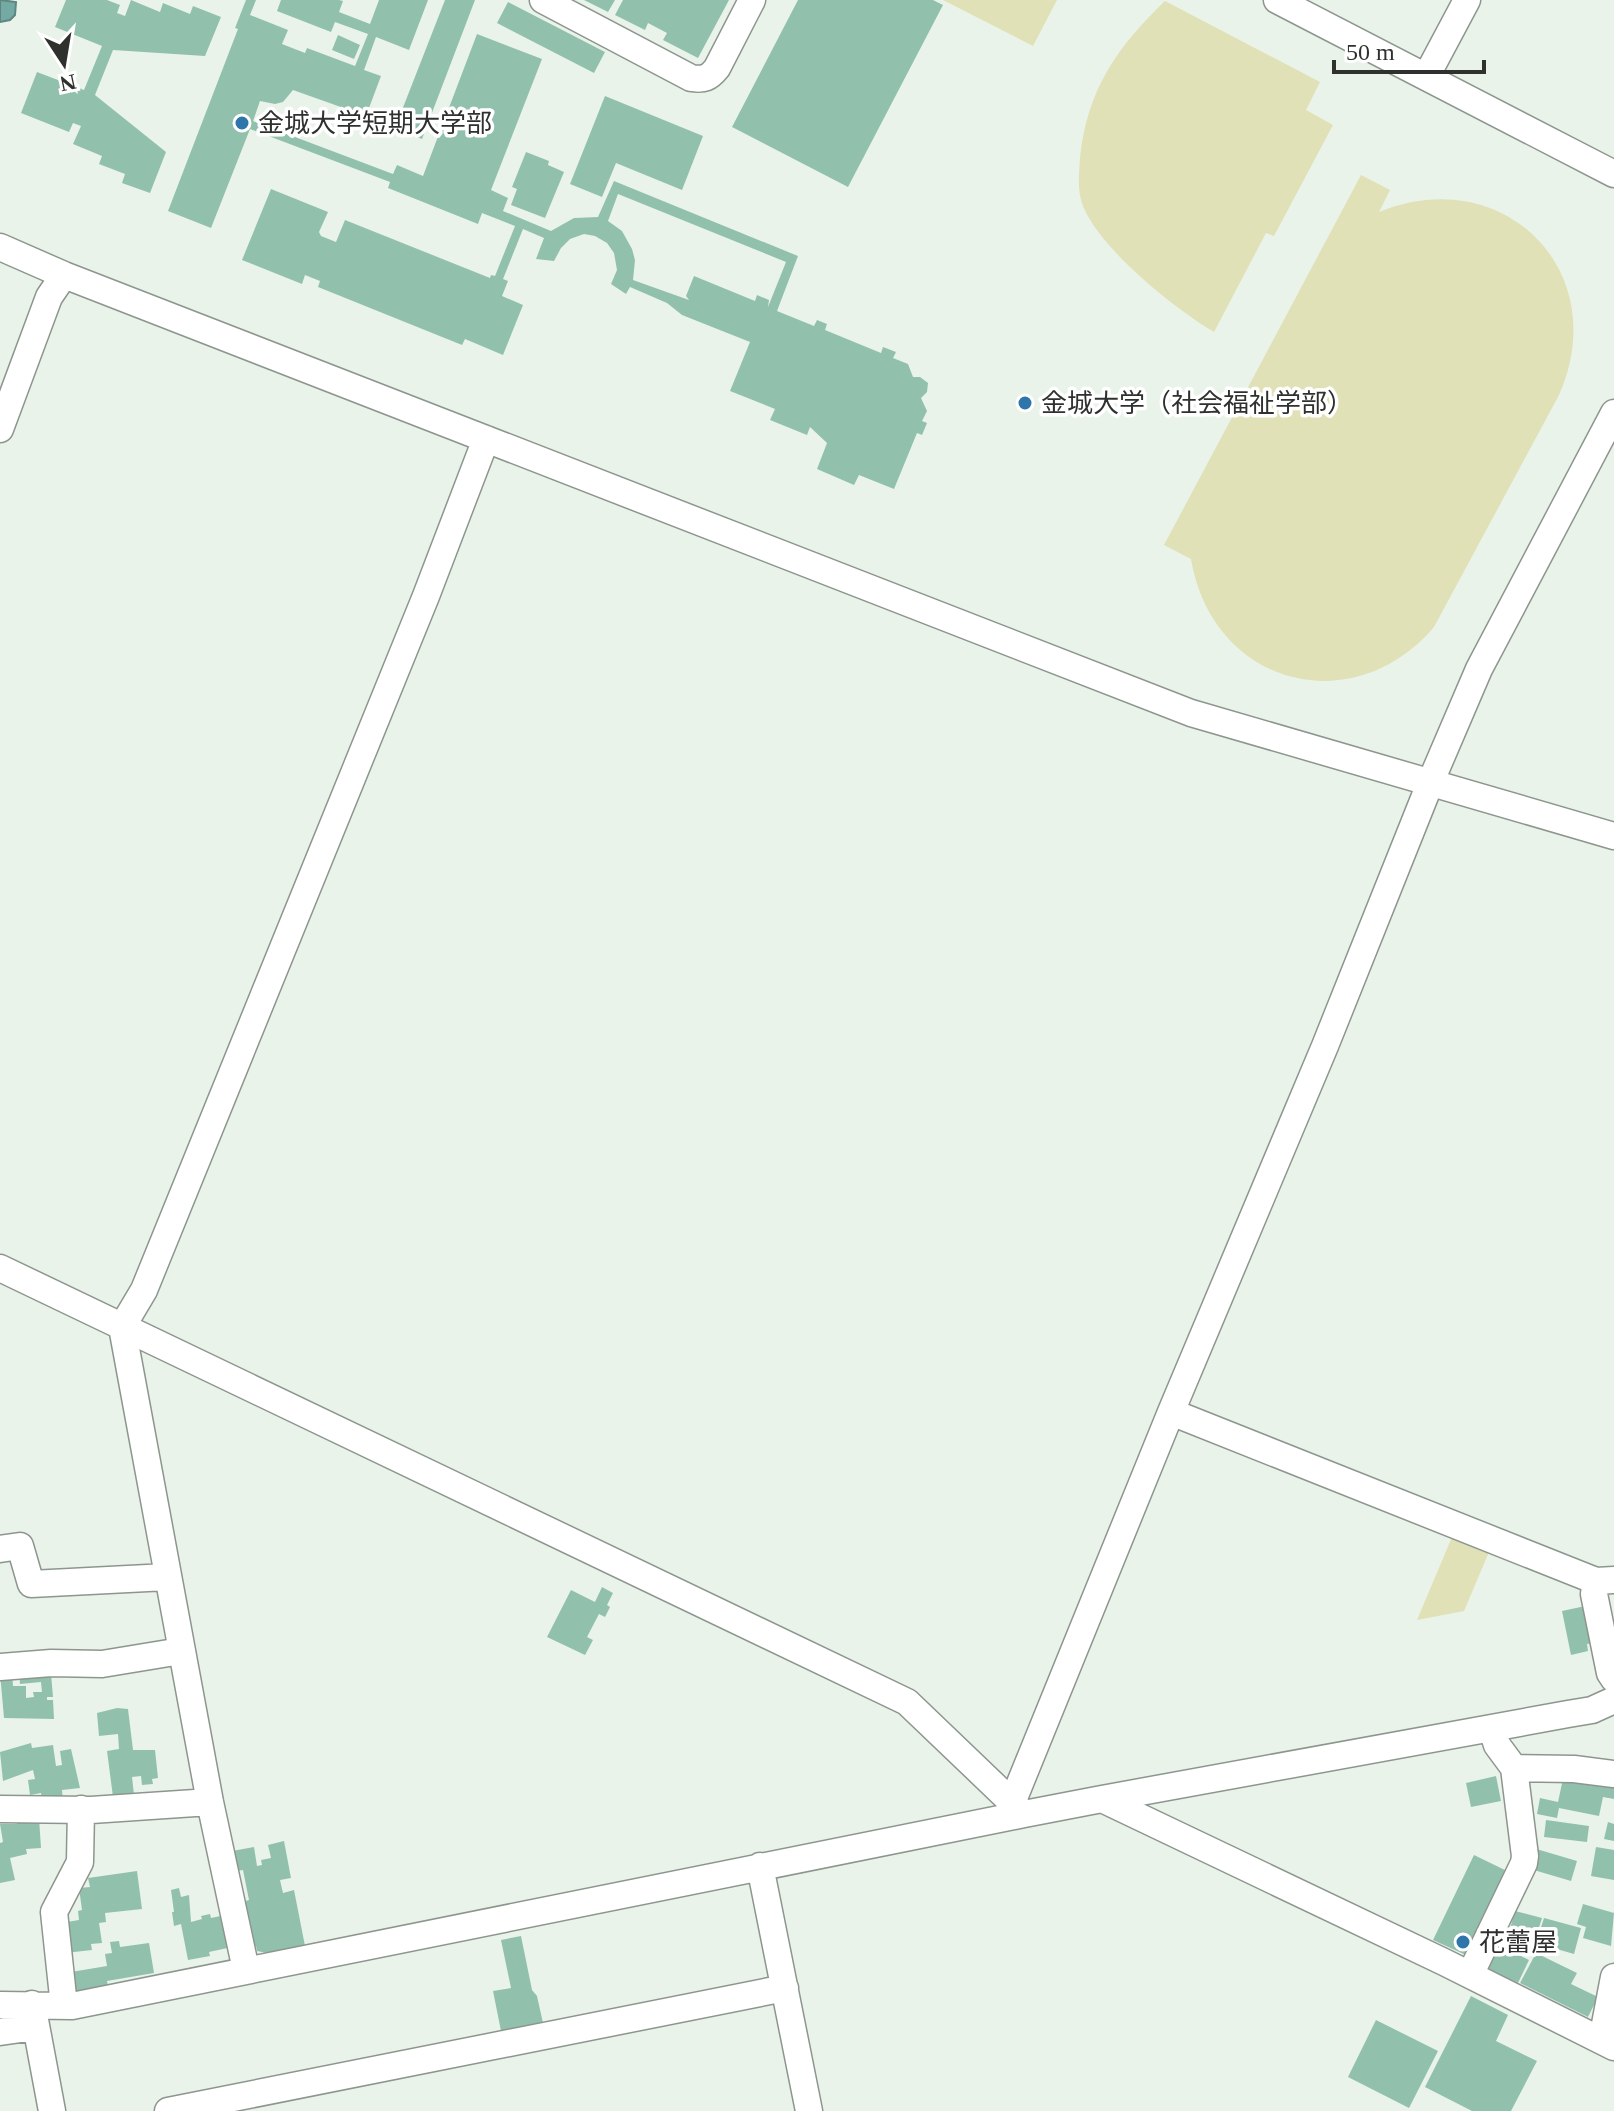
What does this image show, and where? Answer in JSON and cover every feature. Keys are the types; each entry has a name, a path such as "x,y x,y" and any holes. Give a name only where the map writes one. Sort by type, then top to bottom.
{"street":[{"path":"543,0 691,78 702,80 710,77 717,68 752,0"},
{"path":"1277,0 1614,174"},
{"path":"1426,77 1467,0"},
{"path":"0,247 64,275 1191,713 1614,836"},
{"path":"0,429 49,297 64,275"},
{"path":"1018,1808 1171,1412 1319,1060 1431,781 1479,669 1614,413"},
{"path":"246,1970 210,1802 122,1327 144,1290 426,596 486,439"},
{"path":"0,1268 907,1702 1018,1808"},
{"path":"1171,1412 1605,1580 1594,1594 1610,1673 1614,1679"},
{"path":"0,1549 20,1546 31,1584 167,1577"},
{"path":"0,1667 51,1663 102,1664 181,1651"},
{"path":"0,2032 64,2006 760,1866 1018,1808 1102,1799 1492,1729 1592,1710 1614,1700"},
{"path":"1470,1975 1524,1863 1514,1768 1497,1745 1492,1729"},
{"path":"1514,1768 1574,1769 1614,1774"},
{"path":"1102,1799 1608,2044 1614,1977"},
{"path":"0,1809 81,1809 210,1802"},
{"path":"64,2006 54,1912 80,1862 81,1809"},
{"path":"760,1866 809,2111"},
{"path":"168,2111 785,1988"},
{"path":"0,2005 34,2016"},
{"path":"34,2016 52,2111"}],"green space":[{"path":"943,0 1057,0 1033,46"},
{"path":"1165,1 1320,82 1306,110 1333,125 1274,236 1266,233 1214,332 1160,293 1122,259 1092,223 1080,194 1080,158 1089,111 1097,91 1132,35"},
{"path":"1361,175 1390,190 1379,212 1425,200 1467,202 1505,215 1536,238 1559,269 1572,307 1572,349 1559,395 1434,627 1401,657 1364,675 1327,681 1290,676 1255,661 1226,636 1204,602 1191,559 1164,545"},
{"path":"1452,1537 1489,1552 1464,1611 1417,1620"}],"water":[{"path":"0,0 16,2 15,15 10,20 0,22"}],"building":[{"path":"66,0 107,0 120,5 117,13 125,16 131,0 160,12 163,3 190,14 193,6 221,17 205,56 113,50 95,95 166,152 150,193 122,183 125,174 99,164 102,156 73,144 81,126 73,123 69,132 21,113 37,72 84,90 102,46 55,27"},
{"path":"246,0 256,0 250,15 288,30 282,44 305,53 307,48 355,66 368,34 335,22 331,32 277,11 281,0 343,1 339,12 370,24 379,0 428,0 409,50 376,37 364,70 381,76 366,116 293,90 283,102 260,101 253,121 393,174 397,165 423,176 477,34 542,59 491,190 508,198 503,211 551,231 574,218 598,217 614,181 798,256 777,311 814,326 817,320 827,324 825,330 881,353 883,347 896,352 893,358 908,364 913,377 920,377 928,383 927,392 921,398 927,411 922,421 927,423 922,435 917,433 894,489 859,475 854,485 817,469 827,443 810,427 807,435 770,420 775,409 730,391 750,342 682,315 667,303 630,287 626,294 611,284 617,270 614,253 607,243 595,236 584,234 570,239 554,261 536,259 544,238 523,229 503,279 508,281 502,296 523,305 503,355 465,339 462,345 318,287 320,281 305,275 302,284 242,260 271,189 328,212 319,232 321,236 336,242 345,220 490,278 491,275 495,276 515,226 482,213 478,224 388,188 390,182 250,129 211,228 168,211 238,29 235,28","holes":["618,194 786,262 768,307 769,300 757,295 755,301 694,276 686,296 689,300 633,280 635,260 632,249 622,231 608,221"]},
{"path":"445,0 475,0 422,139 395,128"},
{"path":"584,0 615,0 608,12"},
{"path":"623,0 729,0 698,58 663,40 667,33 648,23 645,30 615,15"},
{"path":"798,0 933,0 943,5 848,187 732,127"},
{"path":"508,2 605,52 594,73 497,23"},
{"path":"338,35 360,45 354,59 332,50"},
{"path":"605,96 703,136 682,190 616,163 602,197 570,184"},
{"path":"526,152 549,161 548,165 564,172 545,218 511,205 517,189 512,187"},
{"path":"602,1587 613,1593 607,1605 610,1607 605,1617 599,1614 587,1637 593,1640 585,1655 547,1637 571,1590 595,1602"},
{"path":"1590,1605 1598,1642 1587,1644 1588,1651 1571,1655 1562,1611"},
{"path":"19,1671 51,1674 53,1697 47,1697 47,1700 53,1700 54,1719 4,1718 0,1673 12,1672 13,1686 26,1686 26,1698 34,1697 33,1692 42,1692 41,1682 20,1684"},
{"path":"128,1709 133,1750 155,1750 158,1778 152,1779 153,1784 142,1785 141,1776 132,1777 134,1795 113,1797 107,1751 119,1749 118,1734 99,1736 97,1713"},
{"path":"31,1743 32,1748 53,1745 56,1766 62,1765 60,1751 71,1749 80,1788 62,1790 63,1801 43,1804 41,1793 30,1795 28,1780 35,1779 33,1770 3,1781 0,1752"},
{"path":"1564,1774 1614,1780 1614,1799 1603,1797 1599,1816 1559,1808 1557,1818 1537,1814 1540,1798 1558,1802"},
{"path":"1496,1776 1501,1801 1471,1807 1466,1783"},
{"path":"39,1818 41,1848 26,1849 27,1854 10,1858 15,1880 0,1883 0,1843 3,1842 0,1824 17,1824 16,1819"},
{"path":"1546,1820 1589,1826 1587,1842 1544,1837"},
{"path":"1608,1822 1614,1824 1614,1841 1604,1839"},
{"path":"284,1841 291,1878 280,1880 283,1893 294,1890 305,1946 267,1953 257,1951 256,1946 251,1947 242,1902 249,1900 243,1870 236,1871 232,1851 254,1847 257,1866 262,1865 261,1860 271,1858 268,1845"},
{"path":"1596,1847 1614,1850 1614,1880 1591,1876"},
{"path":"1533,1848 1577,1861 1571,1881 1527,1868"},
{"path":"1474,1855 1509,1872 1468,1956 1433,1940"},
{"path":"137,1871 142,1909 105,1913 106,1922 99,1923 102,1943 91,1944 92,1950 65,1953 61,1923 79,1920 78,1911 82,1910 79,1888 90,1887 88,1878"},
{"path":"179,1888 181,1897 189,1895 191,1922 210,1914 211,1918 225,1915 232,1947 188,1960 181,1924 174,1926 172,1912 171,1890"},
{"path":"1583,1904 1614,1913 1611,1946 1583,1938 1586,1927 1577,1924"},
{"path":"1515,1911 1542,1918 1534,1943 1508,1936"},
{"path":"1544,1918 1581,1928 1574,1954 1536,1943"},
{"path":"521,1936 532,1990 537,1996 543,2023 501,2031 493,1991 511,1988 501,1940"},
{"path":"119,1941 120,1947 149,1943 154,1973 107,1981 108,1986 70,1992 71,1972 107,1966 105,1954 112,1953 110,1942"},
{"path":"1494,1943 1529,1960 1518,1983 1483,1966"},
{"path":"1536,1953 1577,1973 1571,1984 1598,1997 1588,2017 1520,1983"},
{"path":"1471,1996 1508,2015 1496,2041 1537,2061 1511,2111 1472,2111 1425,2087"},
{"path":"1376,2020 1438,2051 1409,2108 1348,2077"}],"place":[{"name":"金城大学短期大学部","path":"242,123"},
{"name":"金城大学（社会福祉学部）","path":"1025,403"},
{"name":"花蕾屋","path":"1463,1942"}]}
